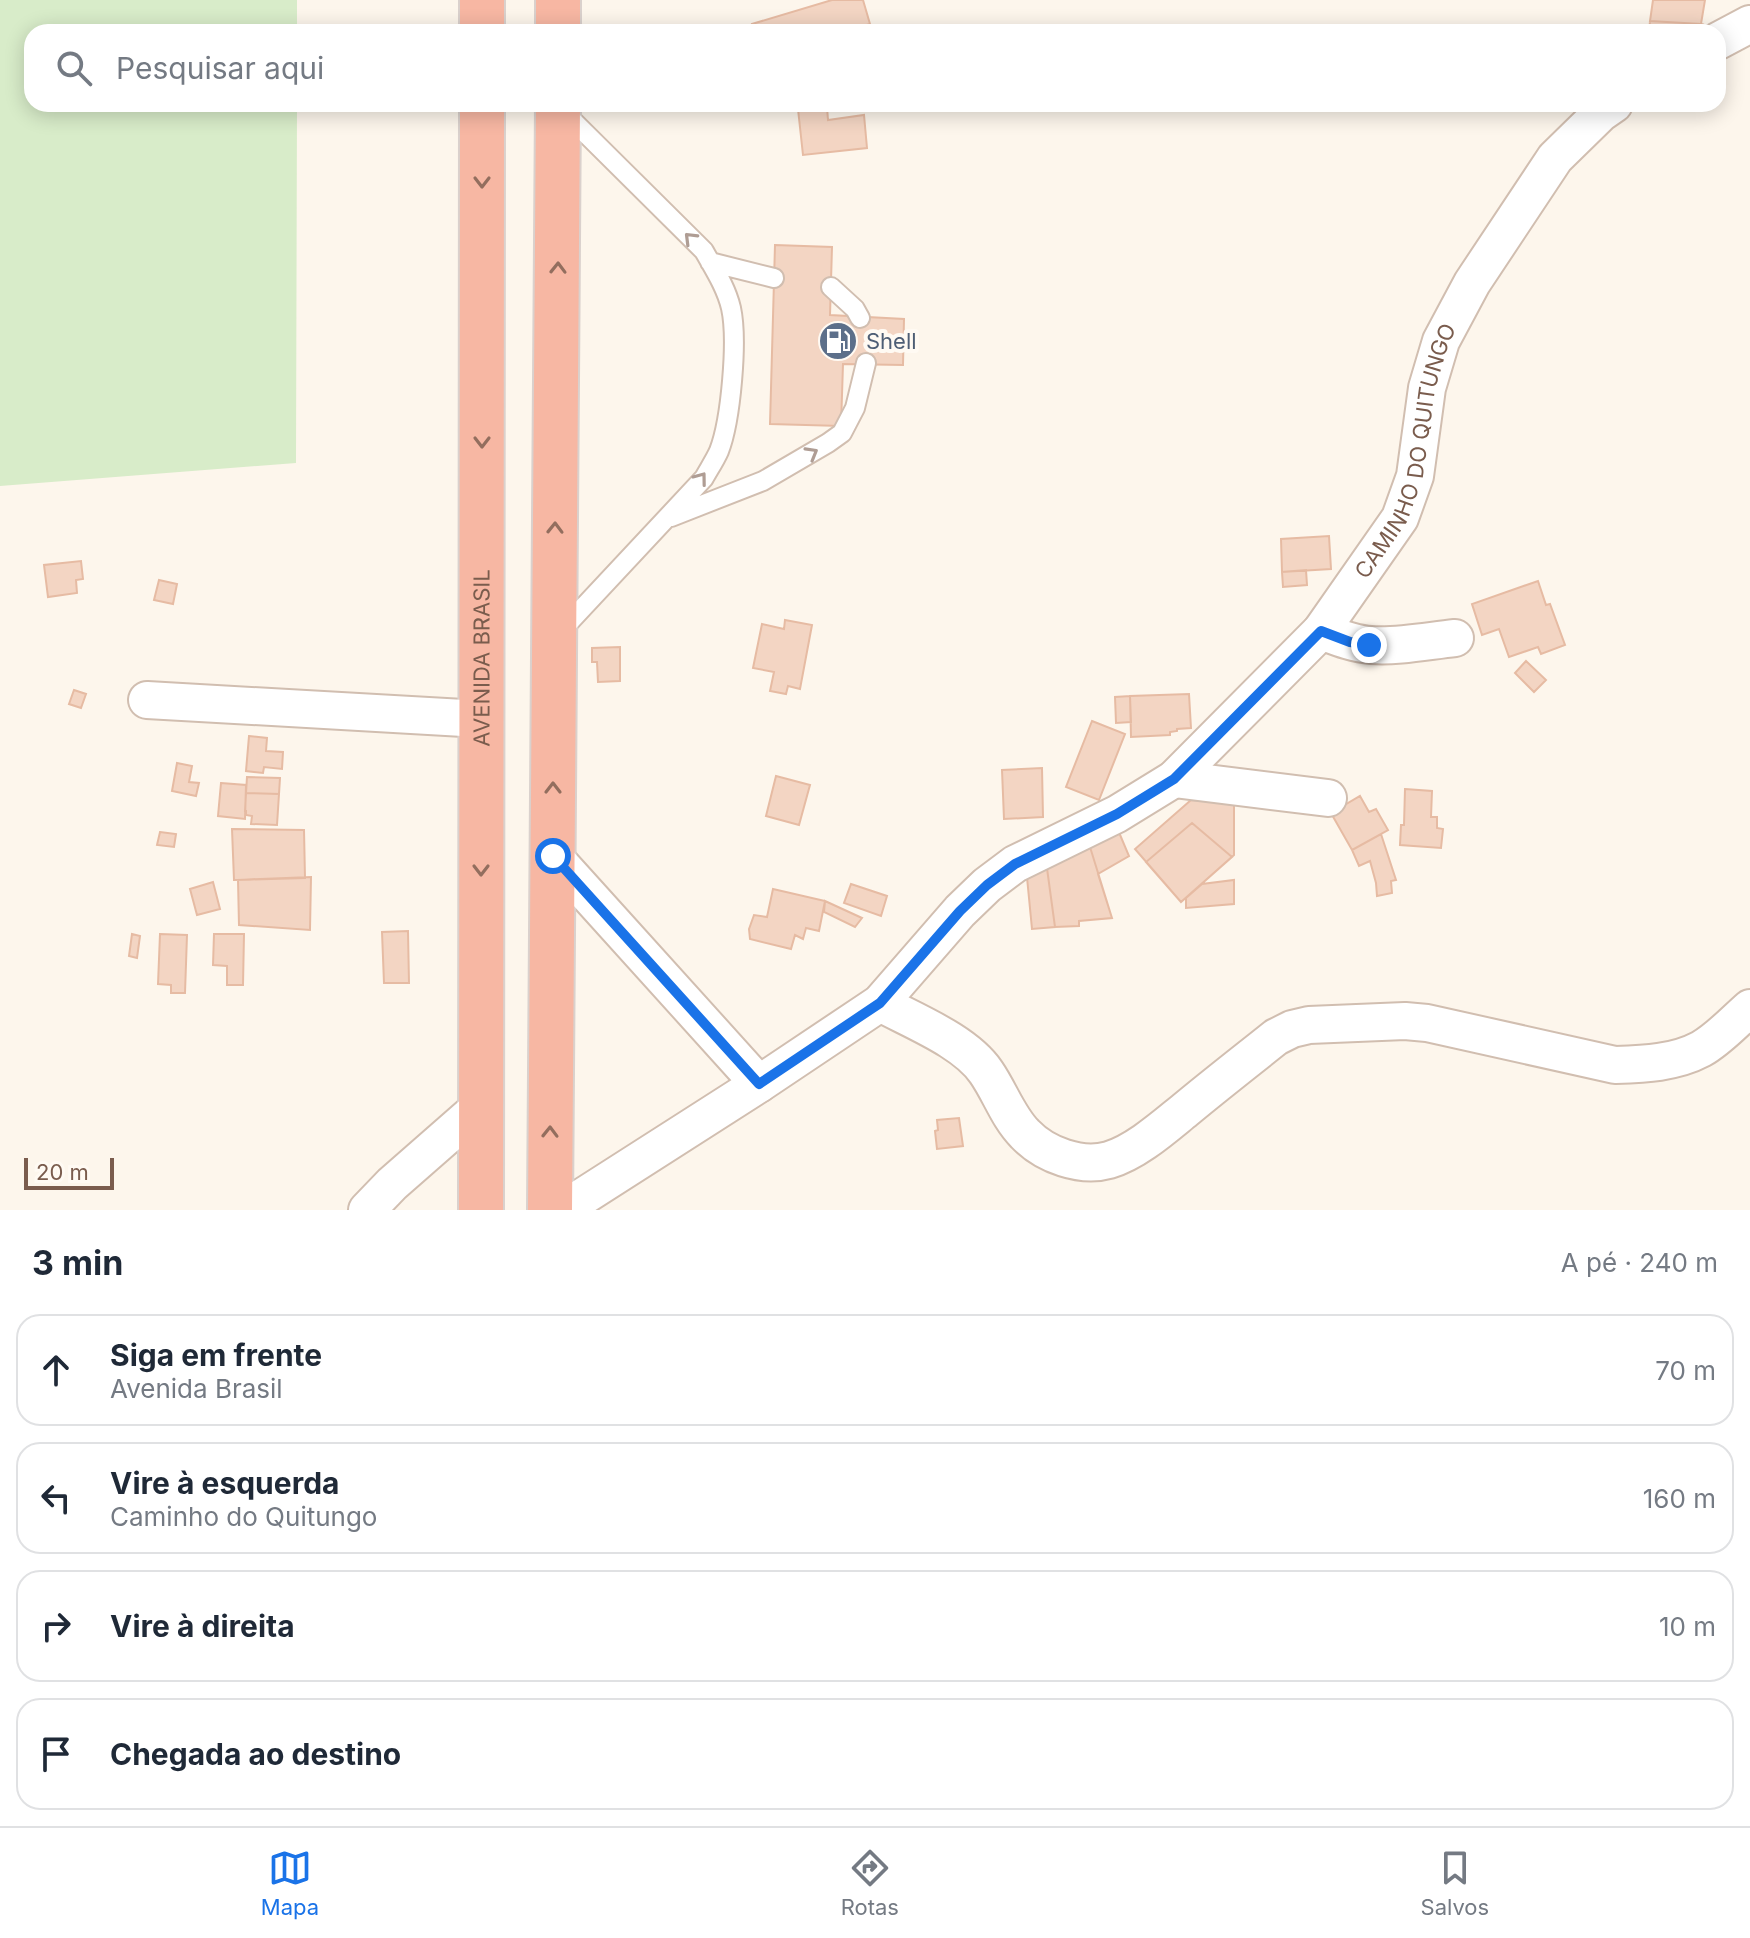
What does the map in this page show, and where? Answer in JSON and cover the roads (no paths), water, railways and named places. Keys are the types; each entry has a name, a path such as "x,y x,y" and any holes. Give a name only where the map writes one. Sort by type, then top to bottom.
{"highway":[{"path":"482,0 482,24"},
{"path":"558,0 558,24"},
{"name":"AVENIDA BRASIL","path":"481,1210 482,112"},
{"path":"550,1210 558,112"}],"street":[{"path":"1726,37 1750,24"},
{"name":"CAMINHO DO QUITUNGO","path":"562,1210 880,1003 960,911 1015,864 1117,814 1174,779 1321,631 1400,518 1415,476 1427,388 1441,341 1472,283 1555,158 1602,112"},
{"path":"1321,631 1350,642 1369,645 1455,638"},
{"path":"147,700 481,719"},
{"path":"1174,779 1328,798"},
{"path":"553,856 759,1084"},
{"path":"880,1003 951,1041 973,1058 986,1071 1013,1119 1040,1147 1064,1158 1086,1163 1109,1160 1147,1140 1276,1037 1300,1027 1405,1021 1427,1023 1615,1065 1644,1064 1678,1058 1703,1048 1750,1008"},
{"path":"367,1210 481,1106"}],"lane":[{"path":"554,639 704,478 718,452 727,423 733,343 731,308 721,279 704,251 565,112"},
{"path":"710,262 774,278"},
{"path":"831,287 855,309 860,318"},
{"path":"665,520 763,481 842,433 855,408 866,363"}],"place":[{"name":"Shell","path":"838,341"}]}
